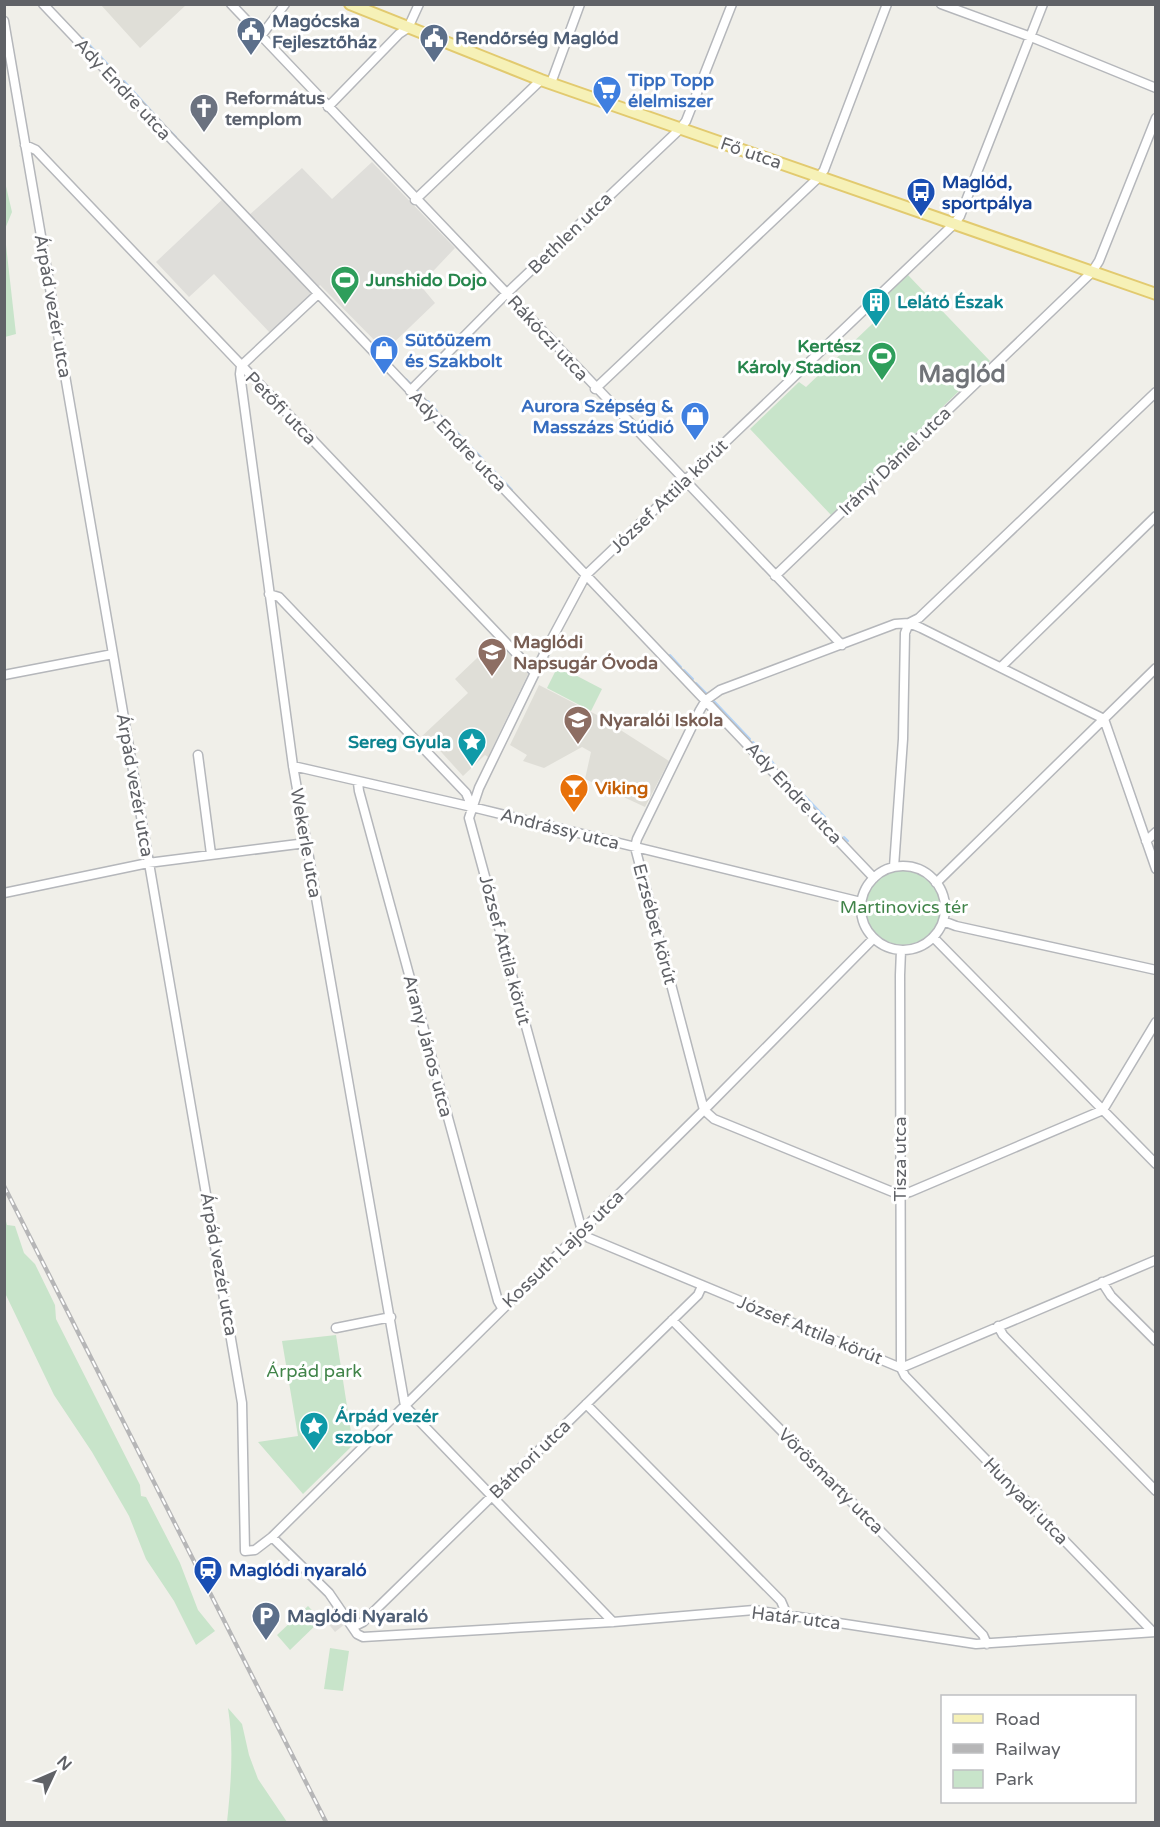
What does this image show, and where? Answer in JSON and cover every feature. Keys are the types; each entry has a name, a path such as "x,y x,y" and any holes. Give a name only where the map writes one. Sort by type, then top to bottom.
{"main road":[{"name":"Fő utca","path":"350,4 546,82 1155,294"}],"street":[{"name":"Ady Endre utca","path":"43,4 874,878"},
{"name":"Rákóczi utca","path":"231,4 595,389 842,645"},
{"path":"261,36 285,4"},
{"path":"328,107 399,34 408,28 419,4"},
{"path":"415,200 546,82 580,4"},
{"name":"Bethlen utca","path":"410,391 506,294 680,129 686,121 732,4"},
{"path":"595,389 819,177 824,170 887,4"},
{"path":"941,4 1031,37 1155,88"},
{"name":"József Attila körút","path":"1044,4 960,216 586,575 479,788 469,818 582,1231 589,1238 901,1368 1155,1260"},
{"name":"Árpád vezér utca","path":"4,21 242,1403 245,1551"},
{"name":"Irányi Dániel utca","path":"776,576 1092,272 1099,261 1155,118"},
{"name":"Petőfi utca","path":"25,145 36,150 535,673"},
{"path":"241,366 318,294"},
{"name":"Wekerle utca","path":"241,366 240,374 293,766 405,1406"},
{"path":"894,867 903,739 905,633 909,624 919,618 1155,392"},
{"path":"1001,667 1155,516"},
{"path":"269,594 279,597 408,732 466,793 472,807"},
{"path":"706,700 720,690 895,624 909,624 1104,719 1155,869"},
{"path":"4,675 113,654"},
{"path":"936,883 1155,668"},
{"name":"Erzsébet körút","path":"704,1110 634,847 706,700"},
{"path":"198,755 211,854"},
{"name":"Andrássy utca","path":"293,766 358,783 472,807 861,902"},
{"name":"Arany János utca","path":"358,783 358,791 498,1301 502,1308"},
{"path":"1146,840 1155,832"},
{"path":"4,893 148,863 306,843"},
{"path":"894,867 917,868 928,874 943,894 945,908 943,921 933,937 924,944 902,950 891,948 874,939 864,922 861,902 874,878 894,867"},
{"path":"943,921 956,926 1155,970"},
{"path":"933,937 1155,1164"},
{"name":"Kossuth Lajos utca","path":"245,1551 255,1551 272,1537 874,939"},
{"name":"Tisza utca","path":"901,1368 900,975 902,950"},
{"path":"704,1110 714,1119 900,1195 1103,1110 1155,1023"},
{"path":"1102,1282 1111,1296 1155,1341"},
{"name":"Báthori utca","path":"353,1627 363,1622 698,1295 702,1286"},
{"path":"336,1328 391,1317"},
{"name":"Vörösmarty utca","path":"672,1320 983,1635 987,1644"},
{"path":"998,1326 1003,1335 1155,1491"},
{"name":"Hunyadi utca","path":"901,1368 905,1376 1154,1632"},
{"path":"586,1404 781,1601 787,1615"},
{"path":"405,1406 613,1622"},
{"path":"272,1537 329,1593 353,1627"},
{"name":"Határ utca","path":"353,1627 357,1634 363,1637 613,1622 754,1610 976,1644 1154,1632"}],"shaded area":[{"path":"101,5 186,5 140,48"},
{"path":"372,162 455,248 420,285 435,303 385,351 320,285 271,334 214,274 189,297 156,262 227,195 248,216 302,168 332,199"},
{"path":"496,640 528,674 488,757 485,755 463,776 433,743 428,746 420,738 468,693 455,679"},
{"name":"Nyaralói Iskola","path":"539,685 597,715 669,761 645,807 585,779 591,752 582,747 544,768 523,761 527,755 510,745"},
{"path":"338,1615 345,1624 335,1632 327,1622"}],"green space":[{"path":"5,182 12,212 4,229"},
{"path":"5,236 16,334 4,337"},
{"path":"908,275 990,361 831,515 750,429 799,382 806,387 891,306 884,298"},
{"path":"558,666 602,689 591,711 547,688"},
{"name":"Martinovics tér","path":"903,869 917,872 930,880 938,893 941,907 938,921 930,934 917,942 903,945 889,942 876,934 868,921 865,907 868,893 876,880 889,872"},
{"path":"4,1213 7,1225 15,1226 24,1253 35,1264 55,1305 56,1319 140,1485 141,1496 146,1497 180,1563 198,1610 215,1631 196,1645 174,1601 146,1559 129,1516 92,1452 54,1395 5,1293"},
{"name":"Árpád park","path":"336,1335 353,1445 303,1494 258,1442 298,1436 282,1341"},
{"path":"308,1606 321,1620 290,1650 277,1635"},
{"path":"330,1648 349,1651 343,1691 324,1689"},
{"path":"228,1708 242,1724 249,1755 258,1779 287,1822 227,1822 231,1765"}],"waterway":[{"path":"83,38 115,72"},
{"path":"124,81 164,125"},
{"path":"167,128 176,137"},
{"path":"178,140 190,152"},
{"path":"197,160 207,170"},
{"path":"210,174 221,185"},
{"path":"406,379 412,385"},
{"path":"417,390 424,398"},
{"path":"428,401 437,411"},
{"path":"440,415 452,427"},
{"path":"455,430 465,441"},
{"path":"469,445 483,459"},
{"path":"486,463 497,474"},
{"path":"500,477 512,490"},
{"path":"670,655 681,667"},
{"path":"684,670 693,679"},
{"path":"696,683 706,693"},
{"path":"713,700 750,739"},
{"path":"753,742 763,753"},
{"path":"767,756 775,765"},
{"path":"783,773 790,781"},
{"path":"800,791 825,817"},
{"path":"844,837 848,841"}],"railway":[{"path":"4,1186 326,1822"}],"place":[{"name":"Magócska Fejlesztőház","path":"251,56"},
{"name":"Rendőrség Maglód","path":"434,64"},
{"name":"Tipp Topp élelmiszer","path":"607,116"},
{"name":"Református templom","path":"204,134"},
{"name":"Maglód, sportpálya","path":"921,218"},
{"name":"Junshido Dojo","path":"345,306"},
{"name":"Lelátó Észak","path":"876,328"},
{"name":"Sütőüzem és Szakbolt","path":"384,376"},
{"name":"Kertész Károly Stadion","path":"882,382"},
{"name":"Aurora Szépség & Masszázs Stúdió","path":"695,442"},
{"name":"Maglódi Napsugár Óvoda","path":"492,678"},
{"name":"Nyaralói Iskola","path":"578,746"},
{"name":"Sereg Gyula","path":"472,768"},
{"name":"Viking","path":"574,814"},
{"name":"Árpád vezér szobor","path":"314,1452"},
{"name":"Maglódi nyaraló","path":"208,1596"},
{"name":"Maglódi Nyaraló","path":"266,1642"}],"district":[{"name":"Maglód","path":"962,374"}]}
